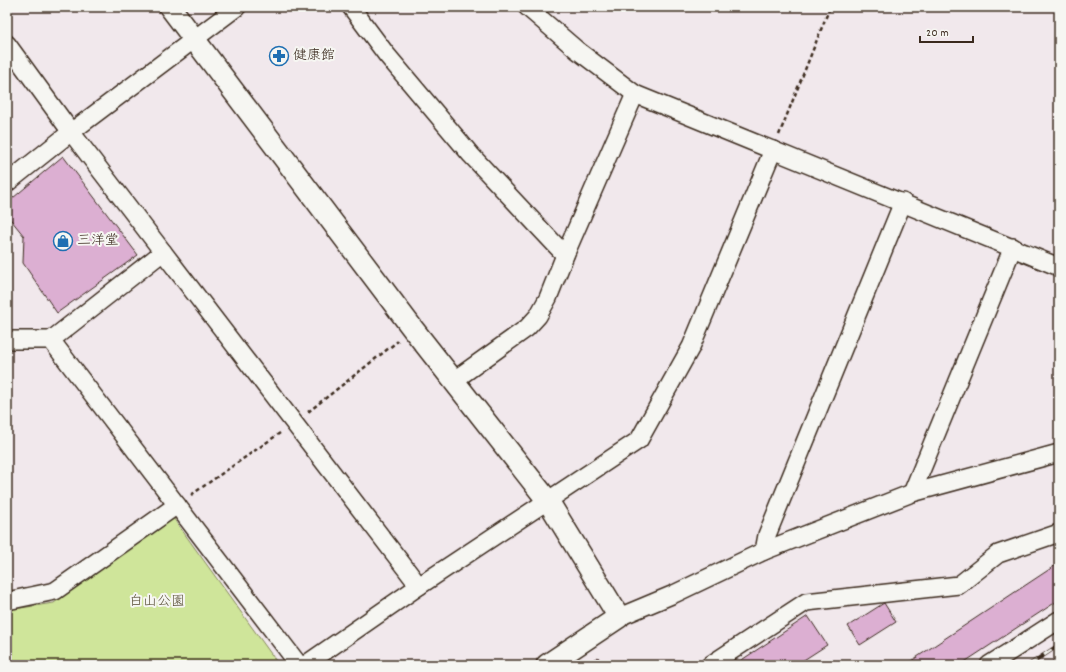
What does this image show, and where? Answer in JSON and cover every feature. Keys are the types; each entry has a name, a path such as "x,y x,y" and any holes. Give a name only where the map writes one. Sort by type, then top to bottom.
{"street":[{"path":"170,7 413,330 548,501 619,617"},
{"path":"7,183 71,132 237,7"},
{"path":"351,7 386,54 471,155 565,255"},
{"path":"527,7 577,50 635,94 903,202 1059,267"},
{"path":"7,44 71,132 419,586"},
{"path":"453,381 527,328 538,316 548,298 565,255 635,94"},
{"path":"305,665 419,586 639,440 691,347 773,150"},
{"path":"764,551 767,535 903,202"},
{"path":"912,493 1013,247"},
{"path":"7,340 51,340 163,252"},
{"path":"51,340 299,665"},
{"path":"547,665 619,617 674,594 764,551 912,493 1059,453"},
{"path":"7,601 55,591 177,505"},
{"path":"710,665 806,602 959,584 998,554 1059,533"},
{"path":"989,665 1059,620"}],"path":[{"path":"773,150 830,7"},
{"path":"177,505 294,423 413,330"}],"green space":[{"name":"白山公園","path":"171,515 279,665 7,665 7,610 54,603"}],"building":[{"path":"63,156 138,255 57,313 23,263 24,236 7,215 7,203"},
{"path":"1059,563 1059,600 960,665 905,665"},
{"path":"884,603 896,622 860,645 848,626"},
{"path":"808,616 827,645 796,665 734,665"},
{"path":"598,657 603,665 586,665"}],"railway":[{"path":"1029,665 1059,645"},
{"path":"1051,665 1059,659"}],"place":[{"name":"健康館","path":"279,56"},
{"name":"三洋堂","path":"63,241"}]}
